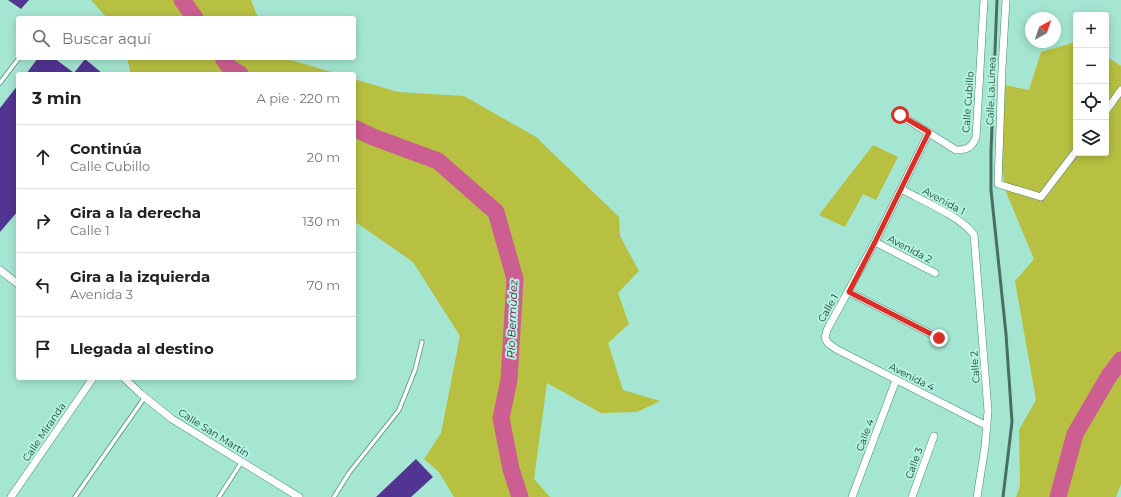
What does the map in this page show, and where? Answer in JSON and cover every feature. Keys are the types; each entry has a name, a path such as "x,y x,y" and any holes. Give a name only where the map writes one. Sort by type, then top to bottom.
{"street":[{"name":"Calle Cubillo","path":"900,115 956,150 965,150 972,145 976,138 984,0"},
{"name":"Calle La Línea","path":"1006,0 998,184 1041,198 1073,155"},
{"path":"1109,106 1121,90"},
{"name":"Calle 1","path":"828,344 825,338 827,330 875,242 929,132"},
{"name":"Avenida 1","path":"901,189 961,221 974,235"},
{"name":"Calle 2","path":"974,235 988,411 977,497"},
{"name":"Avenida 2","path":"875,242 935,273"},
{"path":"0,270 16,282"},
{"path":"849,292 939,338"},
{"name":"Avenida 4","path":"828,344 987,426"},
{"name":"Calle Miranda","path":"11,497 92,380"},
{"name":"Calle San Martín","path":"126,380 172,419 299,497"},
{"name":"Calle 4","path":"852,497 896,380"},
{"name":"Calle 3","path":"912,497 934,436"}],"lane":[{"path":"0,83 17,60"},
{"path":"334,497 349,472 399,410 415,370 422,342"},
{"path":"75,497 146,397"},
{"path":"219,497 241,462"}],"green space":[{"path":"91,0 251,0 257,16 105,16"},
{"path":"1073,43 1073,156 1109,156 1109,58 1121,66 1121,484 1116,497 1016,497 1020,485 1019,430 1036,400 1015,281 1034,259 1006,192 1001,163 1004,85 1029,90 1041,52 1061,48 1061,46"},
{"path":"128,60 291,60 331,72 130,72"},
{"path":"356,80 398,92 464,96 536,137 619,217 620,236 639,271 618,293 629,324 608,343 623,390 660,401 637,412 601,413 547,383 534,479 550,497 454,497 439,472 424,459 441,433 460,336 413,262 356,222"},
{"path":"873,145 898,157 876,200 863,194 845,227 819,215"}],"building":[{"path":"8,0 29,0 21,9"},
{"path":"36,60 57,60 73,72 28,72"},
{"path":"84,60 101,72 75,72"},
{"path":"16,88 16,213 0,232 0,108"},
{"path":"416,459 433,477 411,497 376,497"}],"waterway":[{"name":"Río Bermúdez","path":"182,0 194,16"},
{"name":"Río Bermúdez","path":"224,60 230,68 237,72"},
{"name":"Río Bermúdez","path":"356,129 373,137 438,161 496,212 515,279 509,380 501,418 511,469 520,497"},
{"name":"Río Bermúdez","path":"1058,497 1075,434 1109,376 1121,360"}],"railway":[{"path":"997,0 991,190 1006,334 1012,422 1003,497"}],"route":[{"path":"900,115 929,132 849,292 939,338"}]}
